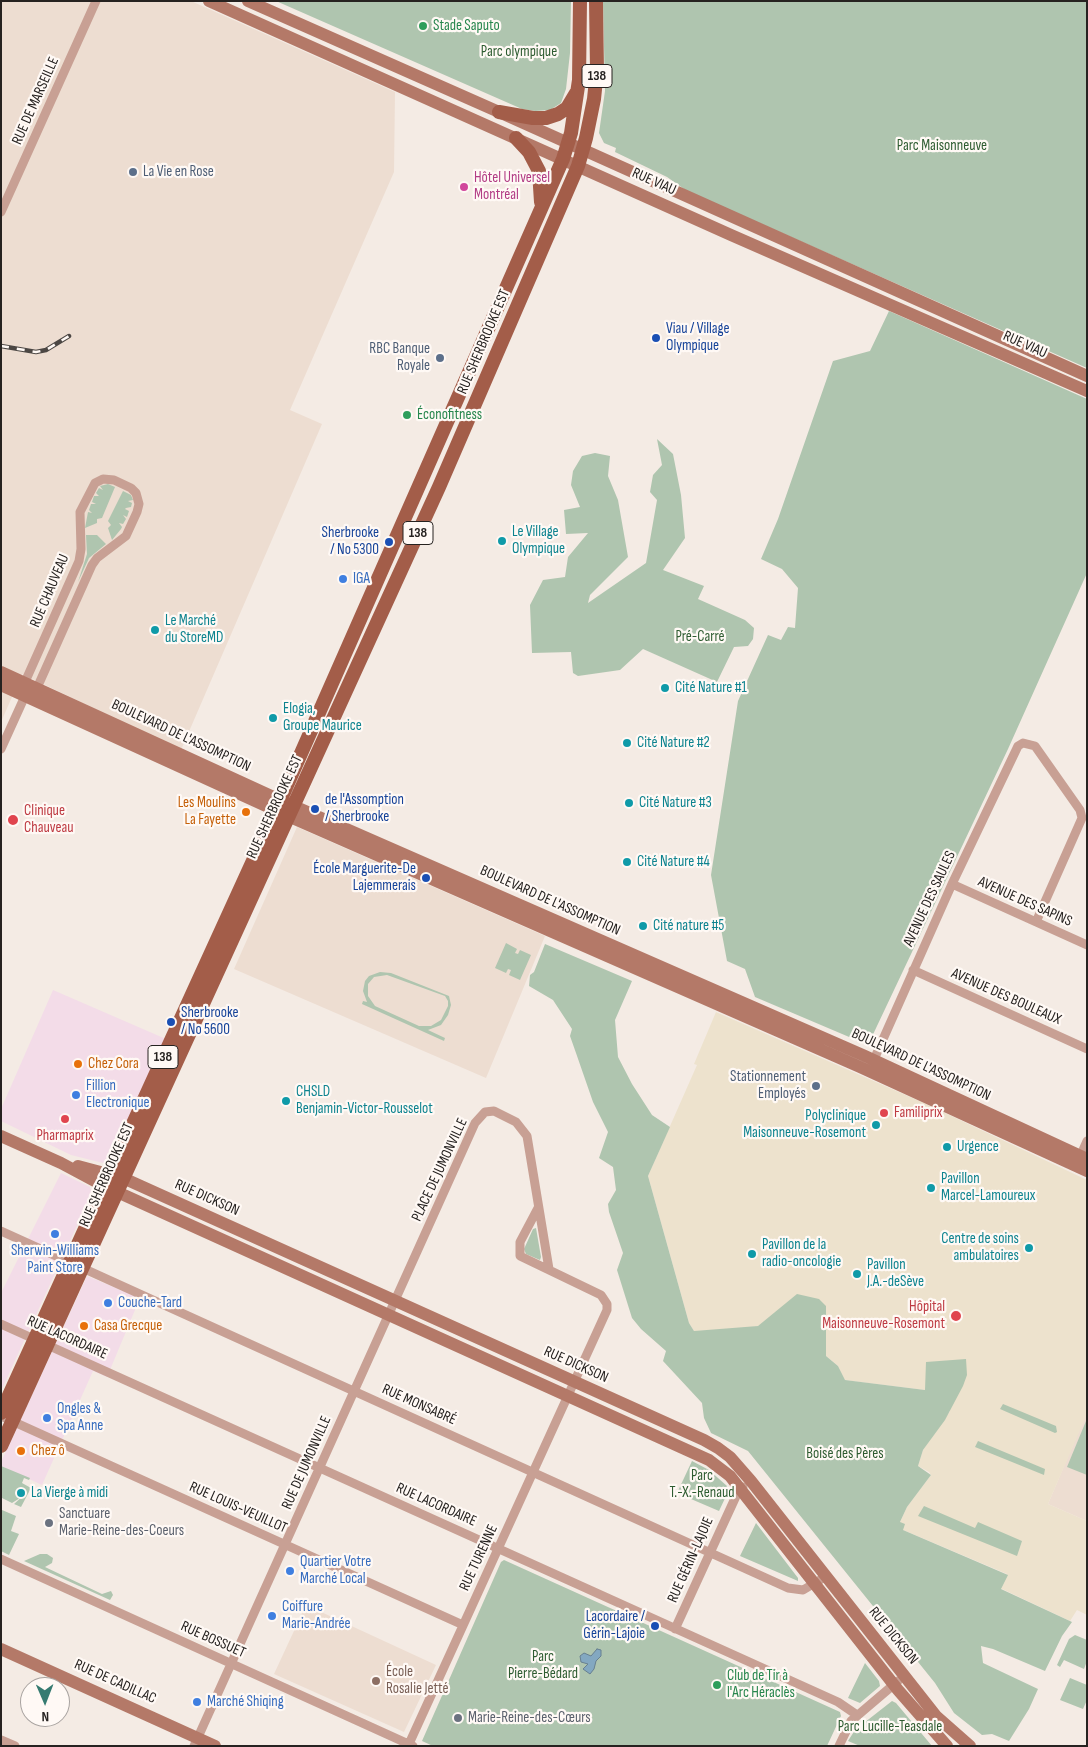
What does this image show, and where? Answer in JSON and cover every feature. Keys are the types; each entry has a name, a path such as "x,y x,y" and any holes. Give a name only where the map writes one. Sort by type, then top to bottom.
{"main road":[{"name":"RUE VIAU","path":"209,1 1087,391"},
{"name":"RUE VIAU","path":"248,1 584,149 1087,376"},
{"name":"RUE SHERBROOKE EST","path":"284,808 569,143 579,85 581,44 580,1"},
{"name":"RUE SHERBROOKE EST","path":"1,1446 5,1417 284,808 439,487 578,166 592,114 597,70 596,1"},
{"path":"499,112 533,118 553,116 566,108 579,85"},
{"path":"516,138 529,152 540,171 542,191 540,210"},
{"path":"479,353 494,360"},
{"name":"BOULEVARD DE L'ASSOMPTION","path":"1,672 284,808 871,1066 1083,1163"},
{"name":"BOULEVARD DE L'ASSOMPTION","path":"1,685 235,785"},
{"name":"RUE DICKSON","path":"1,1136 395,1301 704,1440 730,1457 751,1481 936,1716 970,1746"},
{"name":"RUE DICKSON","path":"113,1182 389,1315 709,1460 730,1476 894,1685 947,1746"},
{"name":"RUE DE CADILLAC","path":"1,1649 196,1742 215,1746"}],"street":[{"name":"RUE DE MARSEILLE","path":"1,212 96,1"},
{"name":"RUE CHAUVEAU","path":"1,749 25,696 31,685 92,565 97,558 126,536 140,504 136,493 131,488 107,478 98,481 91,488 79,516 81,549 79,561 31,685"},
{"name":"AVENUE DES SAULES","path":"871,1066 952,884 1018,746 1023,743 1035,746 1080,810 1082,818 1036,922"},
{"name":"AVENUE DES SAPINS","path":"952,884 1087,945"},
{"name":"AVENUE DES BOULEAUX","path":"913,970 1087,1049"},
{"name":"PLACE DE JUMONVILLE","path":"395,1301 475,1123 484,1112 494,1111 522,1127 527,1136 549,1269"},
{"path":"1083,1163 1087,1141"},
{"path":"538,1208 520,1242 518,1252 523,1259 549,1269 601,1296 607,1304 607,1310 573,1381"},
{"name":"RUE MONSABRÉ","path":"1,1231 792,1589 803,1590 825,1577"},
{"name":"RUE DE JUMONVILLE","path":"196,1742 395,1301"},
{"name":"RUE LACORDAIRE","path":"1,1324 838,1702 857,1715"},
{"name":"RUE TURENNE","path":"410,1745 573,1381"},
{"name":"RUE LOUIS-VEUILLOT","path":"5,1417 463,1625"},
{"name":"RUE GÉRIN-LAJOIE","path":"675,1629 740,1489 751,1481"},
{"name":"RUE BOSSUET","path":"1,1560 410,1745"},
{"path":"839,1746 851,1721 904,1676"},
{"path":"1,1740 15,1746"}],"shaded area":[{"path":"1,1 191,1 395,92 394,172 290,410 322,424 181,750 22,674 1,722"},
{"path":"297,827 545,936 486,1078 234,969"},
{"path":"53,990 166,1039 107,1164 71,1155 1,1121 1,1109"},
{"name":"Hôpital Maisonneuve-Rosemont","path":"716,1012 924,1103 1087,1180 1087,1414 1048,1504 1087,1521 1087,1615 1077,1610 1070,1621 1000,1588 1007,1574 903,1530 900,1522 907,1507 931,1475 918,1466 923,1450 950,1411 925,1390 844,1380 838,1366 826,1356 826,1306 766,1322 758,1326 735,1330 694,1331 689,1323 648,1176 697,1065 694,1064"},
{"path":"61,1173 90,1187 92,1193 1,1391 1,1293"},
{"path":"87,1276 140,1298 107,1377 93,1371 42,1485 1,1466 1,1462"},
{"path":"1087,1414 1087,1521 1048,1504"},
{"name":"École Rosalie Jetté","path":"306,1605 436,1665 404,1732 274,1674"}],"green space":[{"name":"Parc olympique","path":"276,1 571,1 570,53 566,89 561,103 550,110 535,111 522,109"},
{"name":"Parc Maisonneuve","path":"603,1 1087,1 1087,368 687,191 667,177 615,152 616,148 604,143 599,133 605,91"},
{"path":"889,311 1087,399 1087,573 1008,749 868,1045 755,997 745,969 727,961 711,875 738,701 768,635 781,640 788,627 795,628 798,588 782,569 761,559 778,519 833,361 870,351"},
{"name":"Pré-Carré","path":"657,439 673,454 681,495 685,538 663,570 704,586 698,599 745,620 754,628 753,639 748,646 734,647 717,682 643,649 620,670 578,676 573,673 571,652 532,653 530,605 543,580 565,577 568,557 588,533 566,534 564,510 580,507 571,485 573,471 582,456 595,453 610,456 608,476 618,500 628,557 590,595 588,603 646,563 657,500 650,492 653,475 662,465"},
{"path":"108,484 115,487 102,518 97,519 97,523 85,528 88,512 92,513 89,510 91,504 96,504 92,502 94,496 99,496 96,493 99,488 103,490 100,486"},
{"path":"123,491 131,495 133,500 128,501 132,503 131,507 125,509 129,511 127,517 123,515 126,519 123,524 119,523 122,527 112,540 108,528 111,525 108,521"},
{"path":"86,535 97,535 106,544 89,558 78,582 87,554"},
{"path":"506,943 517,949 515,953 518,954 520,950 531,955 520,980 509,975 511,970 508,969 506,973 495,968"},
{"name":"Boisé des Pères","path":"545,944 632,981 615,1020 618,1057 632,1084 652,1115 670,1127 648,1176 689,1323 694,1331 758,1326 797,1294 819,1299 826,1306 826,1356 838,1366 845,1380 925,1390 926,1362 966,1359 967,1375 963,1386 945,1420 923,1450 918,1466 931,1475 907,1507 900,1522 905,1524 903,1530 1008,1575 1001,1589 1072,1622 1062,1636 1045,1671 993,1649 981,1646 983,1663 1038,1689 1029,1709 1009,1741 992,1734 982,1735 954,1713 935,1683 748,1451 711,1433 704,1418 702,1403 663,1361 666,1351 641,1329 632,1318 617,1270 623,1253 609,1212 608,1204 616,1190 613,1167 599,1158 608,1132 593,1102 570,1036 572,1029 553,1000 529,986 530,975 534,972"},
{"path":"380,972 391,973 449,996 451,1005 448,1015 441,1025 428,1030 445,1038 444,1041 362,1004 363,1001 367,1002 363,991 365,981 369,976","holes":["387,975 445,996 448,1006 441,1020 431,1026 419,1026 375,1006 368,996 368,984 374,977"]},
{"path":"536,1228 540,1260 526,1254 524,1249 533,1229"},
{"path":"1003,1404 1056,1426 1057,1432 1055,1433 1000,1409"},
{"path":"1087,1421 1087,1475 1067,1467"},
{"path":"978,1441 1045,1469 1044,1475 975,1447"},
{"name":"Parc T.-X.-Renaud","path":"692,1461 709,1470 727,1486 728,1492 719,1511 677,1493"},
{"path":"1,1466 30,1478 29,1480 24,1478 22,1483 31,1488 21,1507 14,1504 24,1495 22,1490 17,1494 20,1498 12,1503 2,1498"},
{"path":"924,1506 975,1528 978,1522 1022,1541 1017,1556 918,1516"},
{"path":"2,1510 16,1516 11,1531 19,1534 9,1555 1,1551"},
{"path":"756,1523 798,1578 798,1581 740,1556"},
{"path":"40,1554 47,1554 53,1558 52,1563 45,1567 102,1594 111,1591 113,1595 110,1600 24,1561"},
{"name":"Parc Pierre-Bédard","path":"504,1560 840,1712 841,1716 827,1746 433,1746 422,1741 501,1562"},
{"path":"1075,1635 1087,1640 1087,1661 1084,1669 1064,1660 1060,1667 1057,1665 1069,1639"},
{"path":"865,1663 879,1681 880,1686 860,1703 848,1698"},
{"path":"1070,1678 1087,1685 1087,1700 1083,1709 1060,1700"},
{"name":"Parc Lucille-Teasdale","path":"892,1701 896,1703 932,1746 860,1746 848,1741 855,1730"}],"water":[{"path":"597,1649 601,1650 601,1656 596,1661 594,1669 590,1674 583,1669 588,1664 581,1662 580,1656 584,1653 591,1656"}],"railway":[{"path":"1,346 36,352 46,350 69,336"}],"place":[{"name":"Stade Saputo","path":"423,26"},
{"name":"La Vie en Rose","path":"133,172"},
{"name":"Hôtel Universel Montréal","path":"464,187"},
{"name":"Viau / Village Olympique","path":"656,338"},
{"name":"RBC Banque Royale","path":"440,358"},
{"name":"Éconofitness","path":"407,415"},
{"name":"Le Village Olympique","path":"502,541"},
{"name":"Sherbrooke / No 5300","path":"389,542"},
{"name":"IGA","path":"343,579"},
{"name":"Le Marché du StoreMD","path":"155,630"},
{"name":"Cité Nature #1","path":"665,688"},
{"name":"Elogia, Groupe Maurice","path":"273,718"},
{"name":"Cité Nature #2","path":"627,743"},
{"name":"Cité Nature #3","path":"629,803"},
{"name":"de l'Assomption / Sherbrooke","path":"315,809"},
{"name":"Les Moulins La Fayette","path":"246,812"},
{"name":"Clinique Chauveau","path":"13,820"},
{"name":"Cité Nature #4","path":"627,862"},
{"name":"École Marguerite-De Lajemmerais","path":"426,878"},
{"name":"Cité nature #5","path":"643,926"},
{"name":"Sherbrooke / No 5600","path":"171,1022"},
{"name":"Chez Cora","path":"78,1064"},
{"name":"Stationnement Employés","path":"816,1086"},
{"name":"Fillion Electronique","path":"76,1095"},
{"name":"CHSLD Benjamin-Victor-Rousselot","path":"286,1101"},
{"name":"Familiprix","path":"884,1113"},
{"name":"Pharmaprix","path":"65,1119"},
{"name":"Polyclinique Maisonneuve-Rosemont","path":"876,1125"},
{"name":"Urgence","path":"947,1147"},
{"name":"Pavillon Marcel-Lamoureux","path":"931,1188"},
{"name":"Sherwin-Williams Paint Store","path":"55,1234"},
{"name":"Centre de soins ambulatoires","path":"1029,1248"},
{"name":"Pavillon de la radio-oncologie","path":"752,1254"},
{"name":"Pavillon J.A.-deSève","path":"857,1274"},
{"name":"Couche-Tard","path":"108,1303"},
{"name":"Hôpital Maisonneuve-Rosemont","path":"956,1316"},
{"name":"Casa Grecque","path":"84,1326"},
{"name":"Ongles & Spa Anne","path":"47,1418"},
{"name":"Chez ô","path":"21,1451"},
{"name":"La Vierge à midi","path":"21,1493"},
{"name":"Sanctuare Marie-Reine-des-Coeurs","path":"49,1523"},
{"name":"Quartier Votre Marché Local","path":"290,1571"},
{"name":"Coiffure Marie-Andrée","path":"272,1616"},
{"name":"Lacordaire / Gérin-Lajoie","path":"655,1626"},
{"name":"École Rosalie Jetté","path":"376,1681"},
{"name":"Club de Tir à l'Arc Héraclès","path":"717,1685"},
{"name":"Marché Shiqing","path":"197,1702"},
{"name":"Marie-Reine-des-Cœurs","path":"458,1718"}]}
